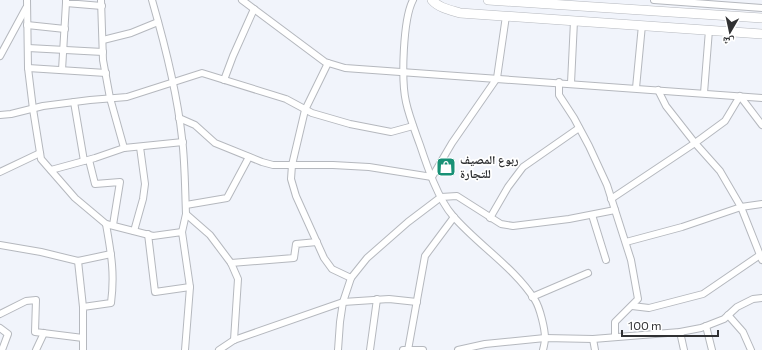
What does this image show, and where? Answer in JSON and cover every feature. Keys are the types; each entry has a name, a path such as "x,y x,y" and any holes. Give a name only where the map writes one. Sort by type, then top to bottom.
{"main road":[{"path":"432,0 435,4 446,10 460,13 762,34"},
{"path":"488,0 762,18"}],"street":[{"path":"152,0 173,83 183,142 186,214 182,232 190,287 186,350"},
{"path":"242,0 328,63 345,68 559,82 762,98"},
{"path":"413,0 410,6 407,23 403,72 405,100 413,126 441,197 454,217 520,280 536,301 545,338 543,350"},
{"path":"654,0 762,8"},
{"path":"62,70 66,1 102,3 103,52 106,73 110,98 124,148"},
{"path":"27,3 28,68 41,159 76,198 110,224 153,236 182,232"},
{"path":"0,56 27,3"},
{"path":"224,80 254,9"},
{"path":"432,177 452,143 496,78 506,16"},
{"path":"571,83 574,21"},
{"path":"103,40 132,33 158,22"},
{"path":"27,25 65,29"},
{"path":"636,88 642,26"},
{"path":"704,93 710,30"},
{"path":"28,48 103,52"},
{"path":"328,63 306,110 292,165 291,179 296,196 324,258 332,269 351,278"},
{"path":"28,68 106,73"},
{"path":"0,115 74,102 127,97 202,73 286,99 312,114 350,124 391,132 413,126"},
{"path":"559,82 559,94 579,128 607,185 631,260 638,299 615,322 614,337"},
{"path":"632,306 649,308 703,294 761,258 741,207 720,171 695,143 666,106 658,90"},
{"path":"611,199 695,143 725,121 740,96"},
{"path":"740,96 762,125"},
{"path":"74,102 87,160 95,184 120,182 110,224 113,264 113,289 111,303 83,307"},
{"path":"179,118 195,125 215,142 248,157 273,165 333,165 369,167 432,177"},
{"path":"490,218 508,187 523,166 579,128"},
{"path":"51,170 124,148 183,142"},
{"path":"134,231 143,199 145,184 140,147"},
{"path":"0,172 40,153"},
{"path":"186,205 227,198 248,157"},
{"path":"338,350 343,302 351,278 367,258 408,222 441,197 457,196 501,224 513,226 569,219 615,210"},
{"path":"626,242 682,227 741,207 762,204"},
{"path":"186,214 210,235 231,263 238,279 234,340"},
{"path":"592,215 606,260"},
{"path":"423,350 406,350 417,302 425,256 454,217"},
{"path":"148,234 155,292 190,287"},
{"path":"231,263 294,258 296,244 317,242"},
{"path":"0,245 41,252 78,261 112,254"},
{"path":"78,261 83,307 83,350"},
{"path":"532,297 588,273"},
{"path":"458,350 545,338 593,339 680,332 706,326 724,319 737,307 753,298 762,298"},
{"path":"219,350 234,340 343,302 377,299 417,302"},
{"path":"370,350 377,299"},
{"path":"0,314 26,301 36,300 35,332 83,338"},
{"path":"728,315 743,332 751,350"},
{"path":"706,326 712,350"},
{"path":"0,328 8,334 2,350"},
{"path":"680,332 684,350"},
{"path":"36,350 44,333"},
{"path":"593,339 595,350"}],"place":[{"name":"ربوع المصيف للتجارة","path":"446,167"}]}
